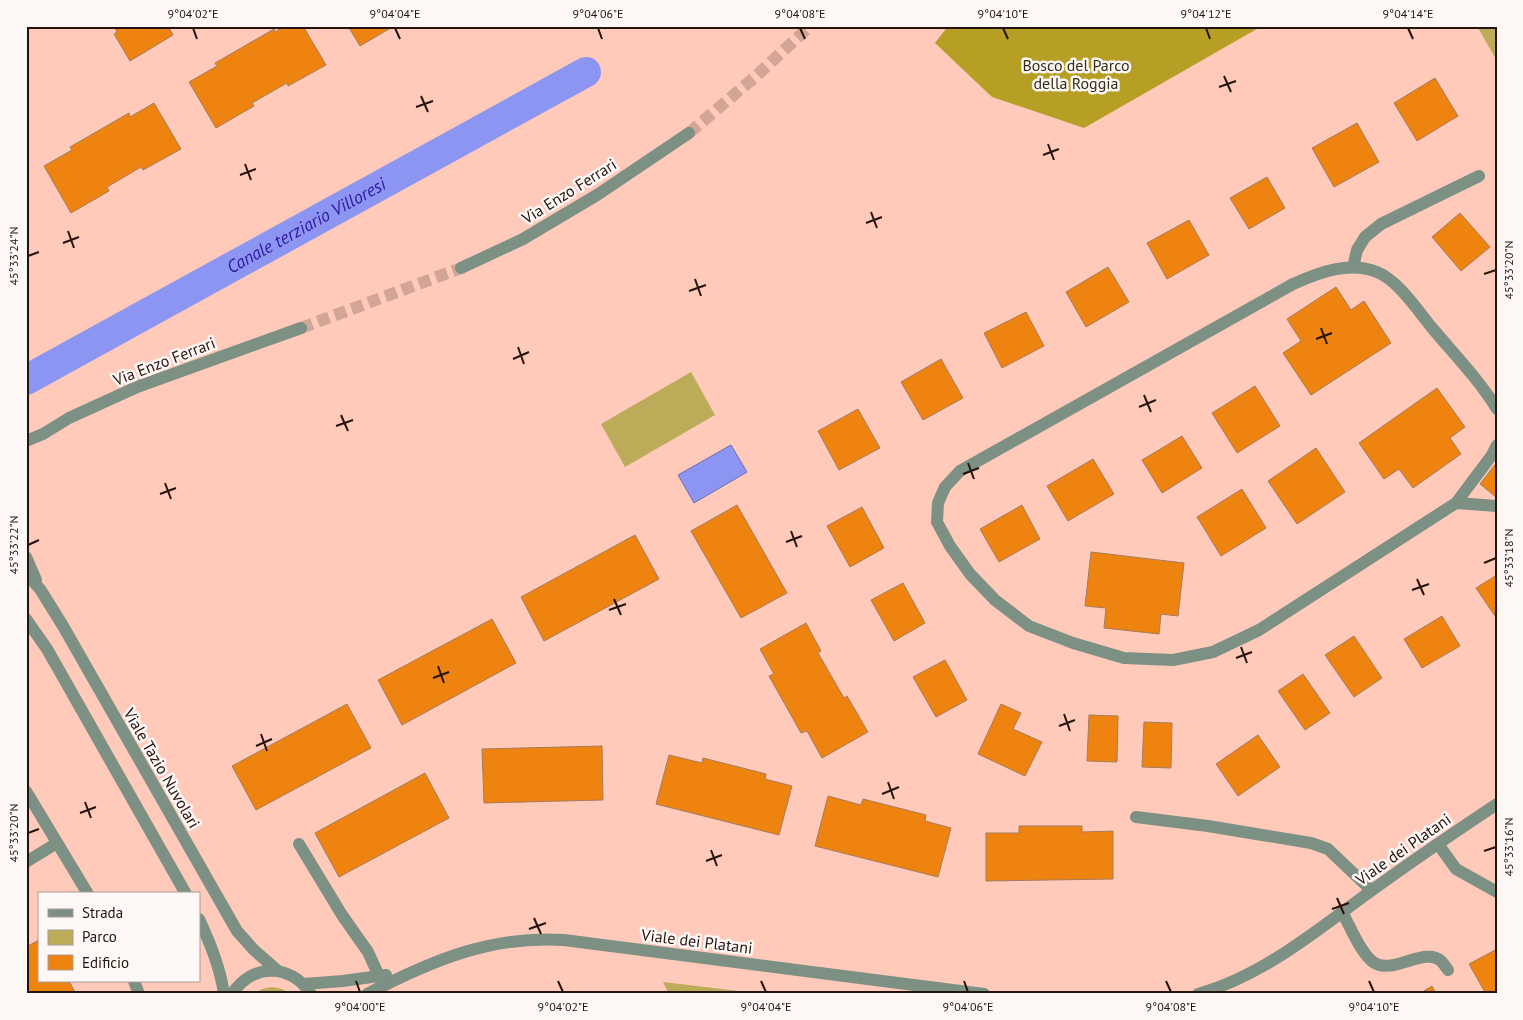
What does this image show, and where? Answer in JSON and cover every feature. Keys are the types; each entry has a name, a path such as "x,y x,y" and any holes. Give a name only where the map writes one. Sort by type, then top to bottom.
{"street":[{"name":"Via Enzo Ferrari","path":"461,268 523,239 596,195 689,133"},
{"path":"1353,267 1357,250 1365,237 1381,224 1479,176"},
{"path":"1497,409 1464,366 1396,285 1379,273 1353,267 1338,268 1293,284 960,471 945,487 938,503 937,522 950,546 970,574 996,600 1029,626 1073,643 1124,658 1173,660 1213,652 1259,630 1456,503 1492,455 1497,445"},
{"name":"Via Enzo Ferrari","path":"26,447 69,418 137,387 301,328"},
{"name":"Via Enzo Ferrari","path":"26,441 43,434"},
{"path":"1456,503 1497,506"},
{"path":"26,556 40,590"},
{"name":"Viale Tazio Nuvolari","path":"26,574 40,590 63,626 237,931 254,950 278,971 292,976 308,989"},
{"path":"26,619 47,648 185,892"},
{"path":"26,791 87,892"},
{"name":"Viale dei Platani","path":"1198,994 1213,990 1242,977 1295,947 1371,890 1497,804"},
{"path":"1136,817 1208,826 1311,843 1328,849 1371,890"},
{"path":"26,862 57,844"},
{"path":"299,844 342,916 368,952 379,976"},
{"path":"1438,844 1456,869 1497,892"},
{"path":"1342,912 1365,954 1374,963 1392,965 1432,957 1440,960 1448,970"},
{"path":"200,920 212,946 224,994"},
{"name":"Viale dei Platani","path":"367,994 410,972 466,951 518,940 541,938 984,994"},
{"path":"232,994 240,982 252,975 264,971 278,971"},
{"name":"Viale dei Platani","path":"308,989 410,972"},
{"path":"134,982 139,994"}],"green space":[{"name":"Bosco del Parco della Roggia","path":"948,26 1262,26 1084,128 992,97 935,43"},
{"path":"1477,26 1497,26 1497,61"},
{"path":"691,372 715,415 625,467 601,424"},
{"path":"663,982 765,994 669,994"},
{"path":"272,987 282,989 290,994 254,994 262,989"}],"water":[{"path":"731,445 747,472 694,503 678,475"}],"building":[{"path":"114,26 168,26 173,35 130,61 114,34 117,32"},
{"path":"285,26 303,26 326,65 288,86 287,83 252,103 254,106 216,128 189,82 217,66 215,63 274,29 275,32"},
{"path":"348,26 394,26 360,46"},
{"path":"1435,78 1458,116 1417,141 1394,103"},
{"path":"154,103 181,149 143,170 141,167 107,187 109,191 71,213 44,166 72,150 70,147 129,113 130,117"},
{"path":"1357,123 1379,162 1334,187 1312,148"},
{"path":"1267,177 1285,208 1249,229 1230,198"},
{"path":"1460,213 1490,247 1461,271 1432,237"},
{"path":"1189,220 1209,255 1167,279 1147,243"},
{"path":"1108,267 1129,302 1086,327 1066,292"},
{"path":"1336,287 1351,310 1364,301 1391,343 1311,395 1283,353 1301,341 1287,319"},
{"path":"1026,312 1044,346 1002,368 984,333"},
{"path":"941,359 963,398 923,420 901,382"},
{"path":"1255,386 1280,426 1237,453 1212,413"},
{"path":"1437,388 1465,427 1450,438 1461,454 1413,488 1399,469 1384,479 1359,443"},
{"path":"858,409 880,448 839,470 818,431"},
{"path":"1182,436 1202,468 1162,493 1142,460"},
{"path":"1316,448 1345,492 1297,524 1268,481"},
{"path":"1093,459 1114,494 1068,521 1047,486"},
{"path":"1497,462 1497,498 1480,484"},
{"path":"1242,489 1266,528 1221,556 1197,517"},
{"path":"737,505 787,593 741,618 691,531"},
{"path":"1022,505 1040,539 999,562 980,529"},
{"path":"862,507 884,548 850,567 827,526"},
{"path":"635,535 659,579 544,641 521,597"},
{"path":"1091,552 1184,563 1178,616 1161,614 1159,634 1104,628 1106,608 1085,606"},
{"path":"1497,575 1497,619 1476,588"},
{"path":"903,583 925,623 894,641 871,600"},
{"path":"1442,616 1460,646 1422,668 1404,639"},
{"path":"492,619 516,663 402,725 378,680"},
{"path":"806,623 821,651 818,653 844,698 847,696 868,732 822,758 807,731 801,733 769,676 774,674 760,649"},
{"path":"1354,636 1382,678 1354,697 1325,655"},
{"path":"945,660 967,700 936,717 913,677"},
{"path":"1303,674 1330,713 1305,730 1278,691"},
{"path":"347,704 371,748 256,810 232,766"},
{"path":"1001,704 1021,713 1013,729 1042,742 1025,776 978,754"},
{"path":"1089,715 1118,716 1117,762 1087,761"},
{"path":"1144,722 1172,723 1171,768 1142,767"},
{"path":"1258,735 1280,767 1238,796 1216,764"},
{"path":"602,746 603,800 484,803 482,749"},
{"path":"669,755 702,763 703,758 766,774 765,779 792,786 779,835 656,804"},
{"path":"425,773 449,818 339,877 315,833"},
{"path":"828,796 861,805 863,799 926,815 925,821 951,828 938,877 815,846"},
{"path":"1019,826 1082,826 1082,832 1113,831 1113,879 986,881 986,833 1019,833"},
{"path":"38,941 38,982 70,982 76,994 26,994 26,947"},
{"path":"1497,949 1497,994 1486,994 1469,964"},
{"path":"1432,986 1436,994 1419,994"}],"waterway":[{"name":"Canale terziario Villoresi","path":"26,380 586,72"}],"tunnel":[{"path":"689,133 755,77 810,26"},
{"path":"301,328 461,268"}]}
